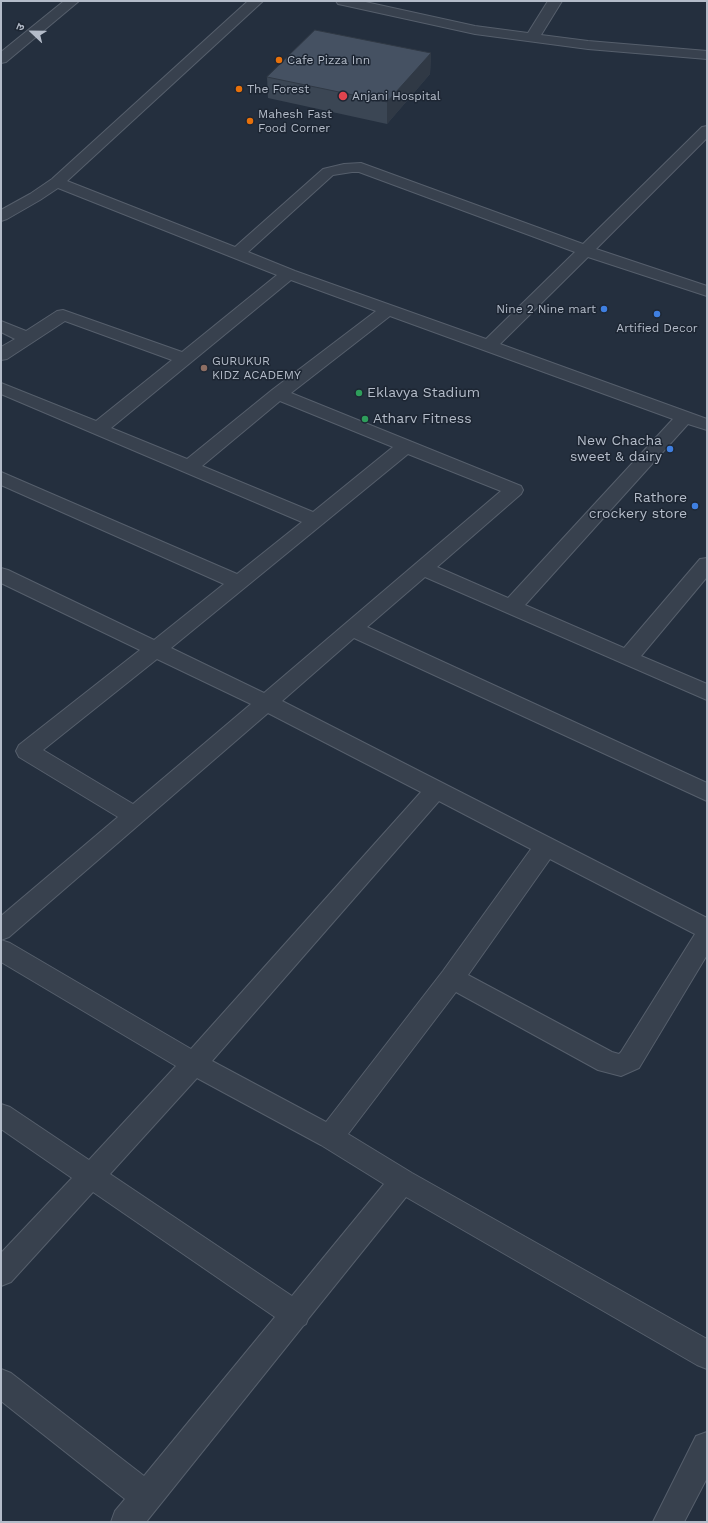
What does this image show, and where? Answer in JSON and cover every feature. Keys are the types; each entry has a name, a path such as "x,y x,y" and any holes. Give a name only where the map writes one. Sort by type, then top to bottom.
{"street":[{"path":"1,59 72,1"},
{"path":"1,216 35,197 57,182 256,1"},
{"path":"342,1 475,30 588,45 707,55"},
{"path":"532,38 555,1"},
{"path":"488,346 707,130"},
{"path":"238,253 328,172 349,167 361,168 585,250 704,286"},
{"path":"57,182 290,274 707,425"},
{"path":"98,429 290,274"},
{"path":"189,467 278,394 389,309"},
{"path":"1,355 63,315 184,359"},
{"path":"1,326 27,338"},
{"path":"1,388 315,520"},
{"path":"1,930 514,490 278,394"},
{"path":"510,607 685,417"},
{"path":"135,816 27,750 239,583 406,446"},
{"path":"1,478 239,583"},
{"path":"628,658 706,567"},
{"path":"423,568 707,693"},
{"path":"4,581 155,649 267,703 707,929"},
{"path":"352,629 707,793"},
{"path":"1,1272 194,1064 436,790"},
{"path":"330,1137 452,978 546,846"},
{"path":"452,978 607,1062 621,1064 630,1060 707,934"},
{"path":"1,950 194,1064 330,1137 403,1181 707,1355"},
{"path":"1,1115 296,1315"},
{"path":"126,1522 296,1315 403,1181"},
{"path":"1,1383 146,1497"},
{"path":"668,1522 707,1447"}],"building":[{"path":"315,30 431,53 387,102 267,77"}],"place":[{"name":"Cafe Pizza Inn","path":"279,60"},
{"name":"The Forest","path":"239,89"},
{"name":"Anjani Hospital","path":"343,96"},
{"name":"Mahesh Fast Food Corner","path":"250,121"},
{"name":"Nine 2 Nine mart","path":"604,309"},
{"name":"Artified Decor","path":"657,314"},
{"name":"GURUKUR KIDZ ACADEMY","path":"204,368"},
{"name":"Eklavya Stadium","path":"359,393"},
{"name":"Atharv Fitness","path":"365,419"},
{"name":"New Chacha sweet & dairy","path":"670,449"},
{"name":"Rathore crockery store","path":"695,506"}]}
